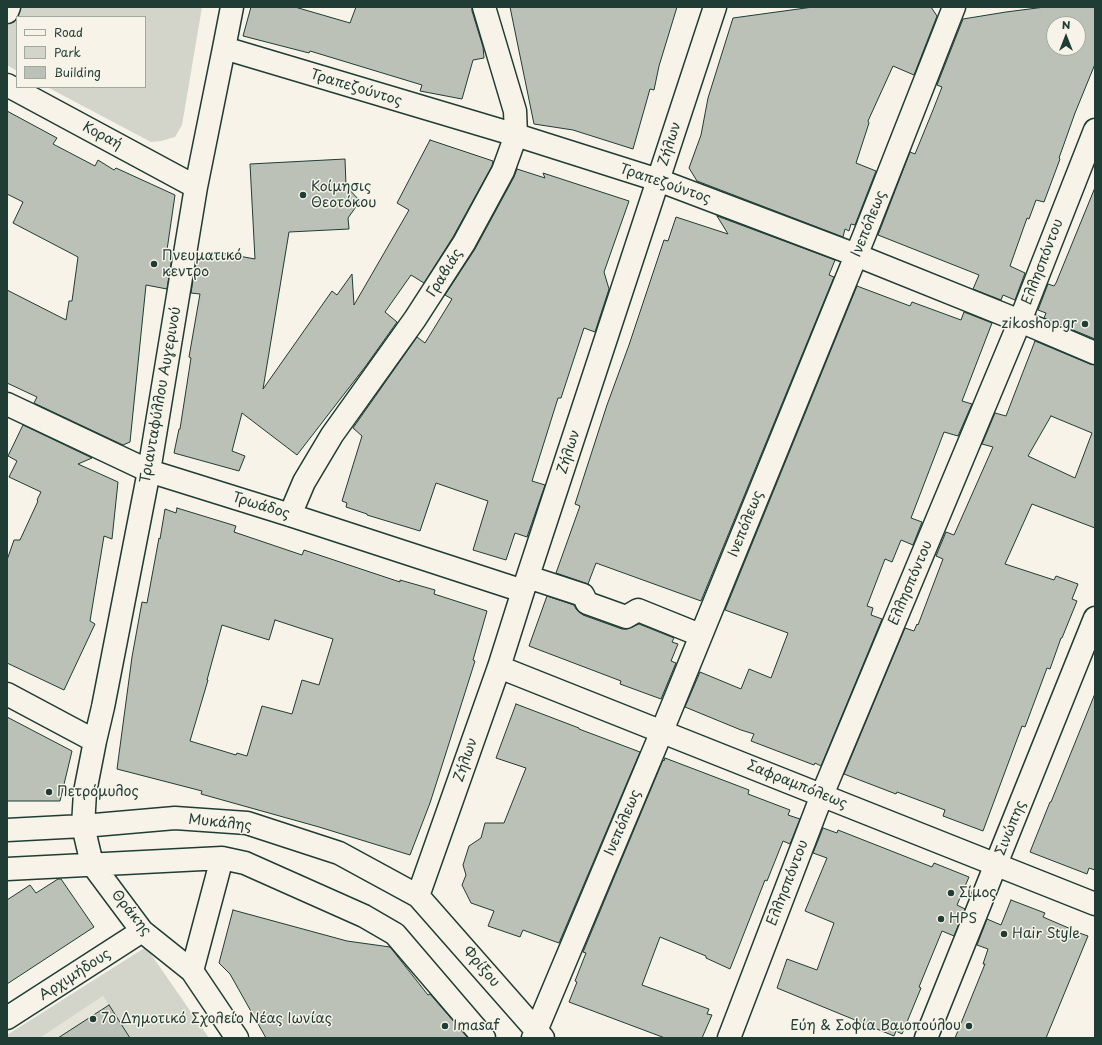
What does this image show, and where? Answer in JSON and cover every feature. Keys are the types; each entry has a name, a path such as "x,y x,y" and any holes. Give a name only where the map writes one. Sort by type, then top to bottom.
{"street":[{"path":"7,12 9,7"},
{"name":"Τριανταφύλλου Αυγερινού","path":"92,864 84,826 85,792 149,471 196,186 232,7"},
{"name":"Γραβιάς","path":"290,515 304,482 332,435 415,319 464,243 503,171 516,135 515,111 484,7"},
{"name":"Ζήλων","path":"418,896 499,667 715,7"},
{"name":"Ινεπόλεως","path":"538,1036 856,255 954,7"},
{"name":"Τραπεζούντος","path":"224,48 516,135 658,180 856,255 1095,353"},
{"name":"Κοραή","path":"7,85 196,186"},
{"name":"Ελλησπόντου","path":"729,1038 822,795 1020,321 1095,130"},
{"name":"Τρωάδος","path":"7,404 149,471 290,515 526,584 583,596 587,603 626,618 638,610 700,635"},
{"name":"Σινώπης","path":"926,1038 1095,618"},
{"name":"Σαφραμπόλεως","path":"499,667 1095,904"},
{"path":"7,694 95,741"},
{"name":"Μυκάλης","path":"7,830 84,826 175,818 247,823 339,853 418,896"},
{"path":"192,971 222,858"},
{"path":"7,869 222,858 245,863 364,916 395,934 484,1038"},
{"name":"Θράκης","path":"92,864 142,931 192,971 237,1038"},
{"name":"Φρίξου","path":"418,896 538,1036"},
{"name":"Αρχιμήδους","path":"7,1018 142,931"}],"shaded area":[{"name":"7ο Δημοτικό Σχολείο Νέας Ιωνίας","path":"103,996 130,1038 40,1038"}],"green space":[{"path":"17,7 202,7 182,125 175,137 151,142 49,88 146,88 146,16 16,16 16,70 7,65 7,28"},
{"path":"146,947 209,1038 130,1038 103,996 40,1038 7,1038 7,1035"}],"building":[{"path":"251,7 295,7 350,23 356,7 472,7 483,47 484,58 473,60 462,99 420,91 422,85 310,51 309,53 243,36"},
{"path":"510,7 677,7 659,66 654,90 650,89 633,149 573,130 534,124"},
{"path":"813,7 931,7 937,16 914,75 893,66 868,121 869,123 856,163 876,171 855,225 851,224 849,231 845,229 843,237 697,181 689,168 701,135 708,98 733,18"},
{"path":"1045,7 1095,7 1095,64 1075,113 1044,202 1036,200 1029,219 1027,218 1010,266 1025,273 1015,300 1003,295 1001,300 973,289 979,275 878,235 910,152 915,154 933,110 942,87 937,85 963,19"},
{"path":"7,111 57,138 53,144 95,166 98,160 114,170 116,168 175,195 167,250 173,251 167,289 146,285 130,442 123,445 34,403 37,397 7,383 7,290 66,320 69,301 72,301 78,257 13,223 23,202 7,194"},
{"path":"430,140 493,161 492,166 453,237 424,283 411,275 385,312 397,322 365,367 297,455 242,413 232,451 245,456 239,471 174,453 180,429 191,358 189,357 200,294 191,293 197,255 215,258 217,252 255,259 250,164 345,159 346,186 360,201 348,218 349,229 289,232 263,389 332,291 337,295 352,274 354,305 409,210 397,203"},
{"path":"517,169 545,178 543,173 629,201 604,272 609,289 595,332 584,328 561,398 558,398 532,481 545,485 527,537 515,533 506,560 473,550 488,501 436,483 420,531 346,507 347,503 342,501 362,436 353,428 417,337 425,343 452,299 445,295 475,249"},
{"path":"1094,190 1095,339 1044,318 1046,313 1038,310 1048,284 1054,286 1056,283"},
{"path":"717,216 835,260 829,275 834,277 701,601 596,563 588,584 556,573 580,506 575,504 607,405 629,345 664,240 668,241 676,217 728,234"},
{"path":"857,286 910,306 912,302 961,320 964,312 992,323 962,401 972,404 958,436 944,432 911,518 922,522 913,545 901,540 892,562 885,559 867,606 873,608 871,615 882,619 821,766 815,763 814,765 751,741 754,734 685,707 700,672 741,689 749,669 771,678 788,633 725,610"},
{"path":"1035,341 1095,365 1095,528 1032,504 1005,564 1054,580 1056,576 1078,584 1072,599 1077,601 1061,638 1050,669 1047,668 1025,727 1022,726 983,831 943,816 945,810 897,792 896,794 844,774 905,628 914,631 917,624 918,625 943,559 936,556 946,532 954,535 993,447 982,444 995,413 1006,416","holes":["1051,416 1092,433 1075,478 1028,456"]},
{"path":"23,425 92,458 78,464 118,482 112,539 104,536 90,621 95,624 64,690 7,663 7,560 14,540 20,540 41,492 9,477 17,461 8,456"},
{"path":"177,508 236,526 234,532 302,555 304,550 400,582 400,580 435,590 434,594 487,611 473,660 475,661 430,803 410,855 319,827 201,794 202,791 117,769 132,657 142,602 147,603 165,509 176,513","holes":["275,620 333,639 319,685 302,680 292,714 262,706 247,756 237,753 236,755 190,741 222,625 269,640"]},
{"path":"547,596 574,605 583,615 622,629 627,629 639,624 674,638 672,642 678,644 671,661 676,663 661,699 620,684 621,681 529,646"},
{"path":"1094,696 1095,870 1089,868 1087,874 1030,852"},
{"path":"516,704 640,752 559,943 523,930 520,937 488,926 494,911 471,903 462,885 466,875 463,865 469,846 481,838 485,823 504,823 526,768 496,758"},
{"path":"7,717 72,751 60,801 7,801"},
{"path":"665,758 749,790 748,794 790,810 788,815 800,819 790,844 783,841 767,881 765,880 730,969 706,958 706,956 660,937 642,985 709,1009 707,1014 712,1015 702,1038 665,1038 569,1002 577,982 575,981 586,953 583,952"},
{"path":"823,828 837,833 838,830 932,867 934,863 969,877 957,905 965,909 954,936 942,931 902,1034 896,1031 894,1036 777,988 787,959 817,970 834,923 805,911 827,858 813,853"},
{"path":"58,879 61,879 94,927 7,984 7,900 30,885 36,893"},
{"path":"1011,900 1045,913 1043,917 1088,936 1046,1038 955,1038 985,964 983,964 988,949 977,945 987,919 1001,925"},
{"path":"233,910 347,941 390,947 428,995 430,994 468,1038 266,1038 230,974 219,963"},
{"name":"7ο Δημοτικό Σχολείο Νέας Ιωνίας","path":"109,1005 130,1038 58,1038"}],"place":[{"name":"Κοίμησις Θεοτόκου","path":"303,195"},
{"name":"Πνευματικό κεντρο","path":"154,264"},
{"name":"zikoshop.gr","path":"1085,324"},
{"name":"Πετρόμυλος","path":"49,792"},
{"name":"Σίμος","path":"951,893"},
{"name":"HPS","path":"941,919"},
{"name":"Hair Style","path":"1004,934"},
{"name":"7ο Δημοτικό Σχολείο Νέας Ιωνίας","path":"93,1019"},
{"name":"Imasaf","path":"445,1026"},
{"name":"Εύη & Σοφία Βαιοπούλου","path":"969,1026"}]}
